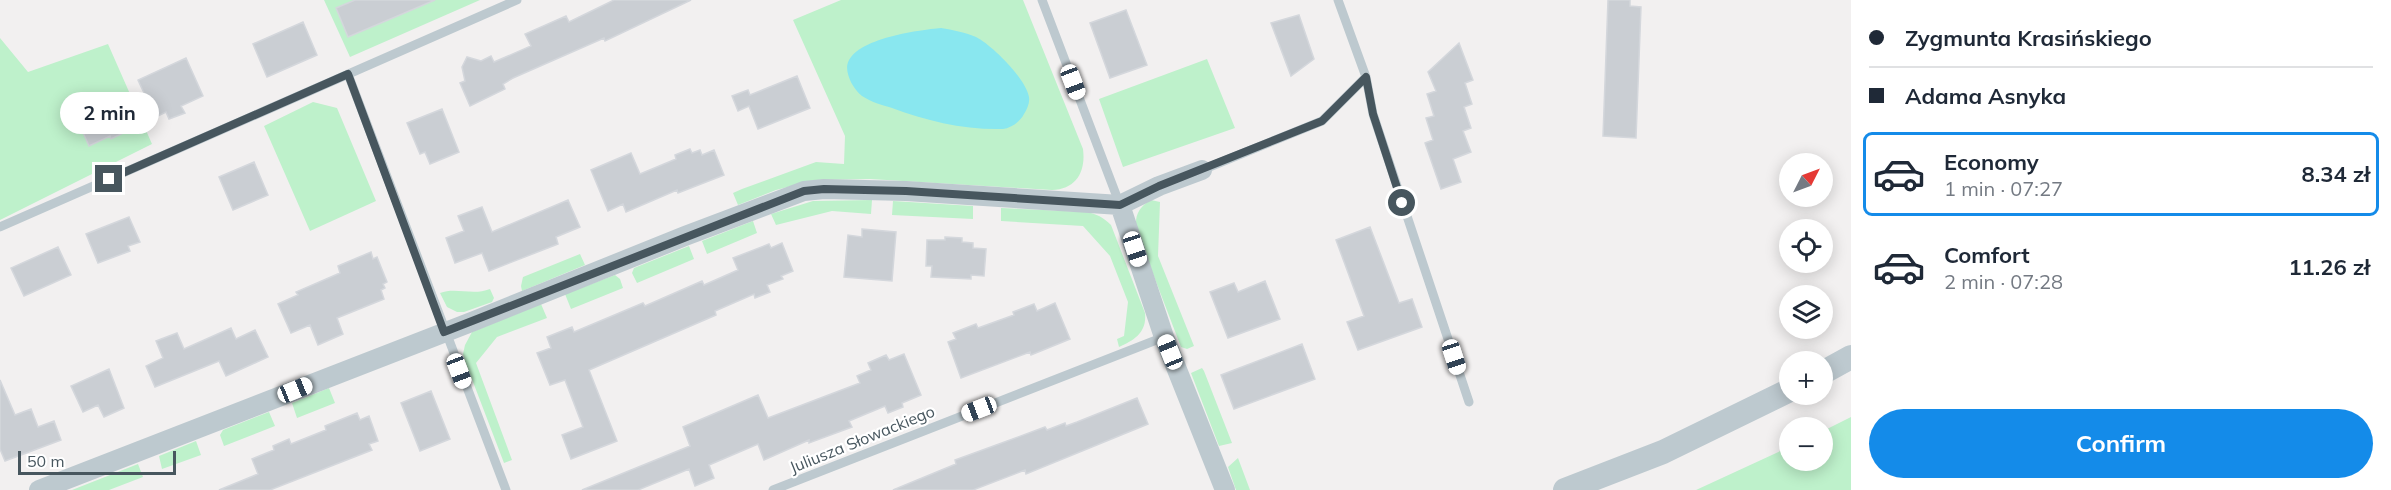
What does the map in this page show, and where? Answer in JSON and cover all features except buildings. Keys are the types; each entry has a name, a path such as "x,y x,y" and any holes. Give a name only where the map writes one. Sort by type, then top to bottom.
{"street":[{"path":"39,490 804,191 824,189 906,191 1120,205 1159,186 1202,170"},
{"path":"1120,205 1164,337 1225,490"},
{"path":"1833,367 1851,357"},
{"path":"1565,490 1663,452 1779,395"}],"lane":[{"path":"0,227 517,0"},
{"path":"1042,0 1120,205"},
{"path":"1338,0 1366,77 1373,114 1469,402"},
{"path":"348,74 444,332 506,490"},
{"path":"1202,170 1322,121 1366,77"},
{"name":"Juliusza Słowackiego","path":"773,490 1164,337"}],"green space":[{"path":"324,0 480,0 350,57"},
{"path":"841,0 1023,0 1083,149 1083,165 1078,178 1067,186 1052,190 870,179 815,180 776,190 738,205 733,193 742,189 816,162 844,164 845,136 793,20"},
{"path":"0,38 28,72 108,44 152,144 0,220"},
{"path":"1207,59 1235,128 1123,167 1099,99"},
{"path":"313,102 337,108 376,201 310,231 264,126"},
{"path":"872,200 871,214 832,211 776,225 771,214 813,201"},
{"path":"1151,200 1160,202 1158,256 1194,346 1187,349 1181,347 1137,232 1138,214 1142,206"},
{"path":"893,201 973,206 973,219 892,215"},
{"path":"1001,208 1086,212 1100,216 1108,222 1145,313 1144,325 1139,334 1119,347 1117,339 1124,336 1128,302 1110,256 1083,226 1001,221"},
{"path":"753,221 757,233 707,254 702,241"},
{"path":"689,246 694,259 637,283 632,273 634,268"},
{"path":"580,254 585,265 522,291 523,277"},
{"path":"615,275 620,279 623,288 571,309 565,294"},
{"path":"490,289 494,298 492,302 464,312 457,312 447,307 440,293 446,291 477,292"},
{"path":"541,304 547,318 497,337 476,363 512,460 504,463 465,361 463,354 465,345 472,332"},
{"path":"1202,368 1232,443 1219,446 1191,373"},
{"path":"329,388 335,403 297,418 292,403"},
{"path":"269,412 275,426 224,446 220,435 223,430"},
{"path":"1851,417 1851,490 1696,490 1779,452 1779,471 1833,471 1833,426"},
{"path":"196,441 201,455 162,469 159,456"},
{"path":"1238,458 1250,490 1236,490 1228,467"},
{"path":"138,464 143,477 109,490 72,490"}],"water":[{"path":"941,28 963,32 983,41 1015,72 1027,90 1029,99 1029,104 1018,122 1003,129 946,124 873,102 862,96 853,86 848,74 848,62 855,53 867,45 899,34"}],"route":[{"path":"109,179 348,74 444,332 804,191 824,189 906,191 1120,205 1159,186 1322,121 1366,77 1373,114 1402,203"}]}
